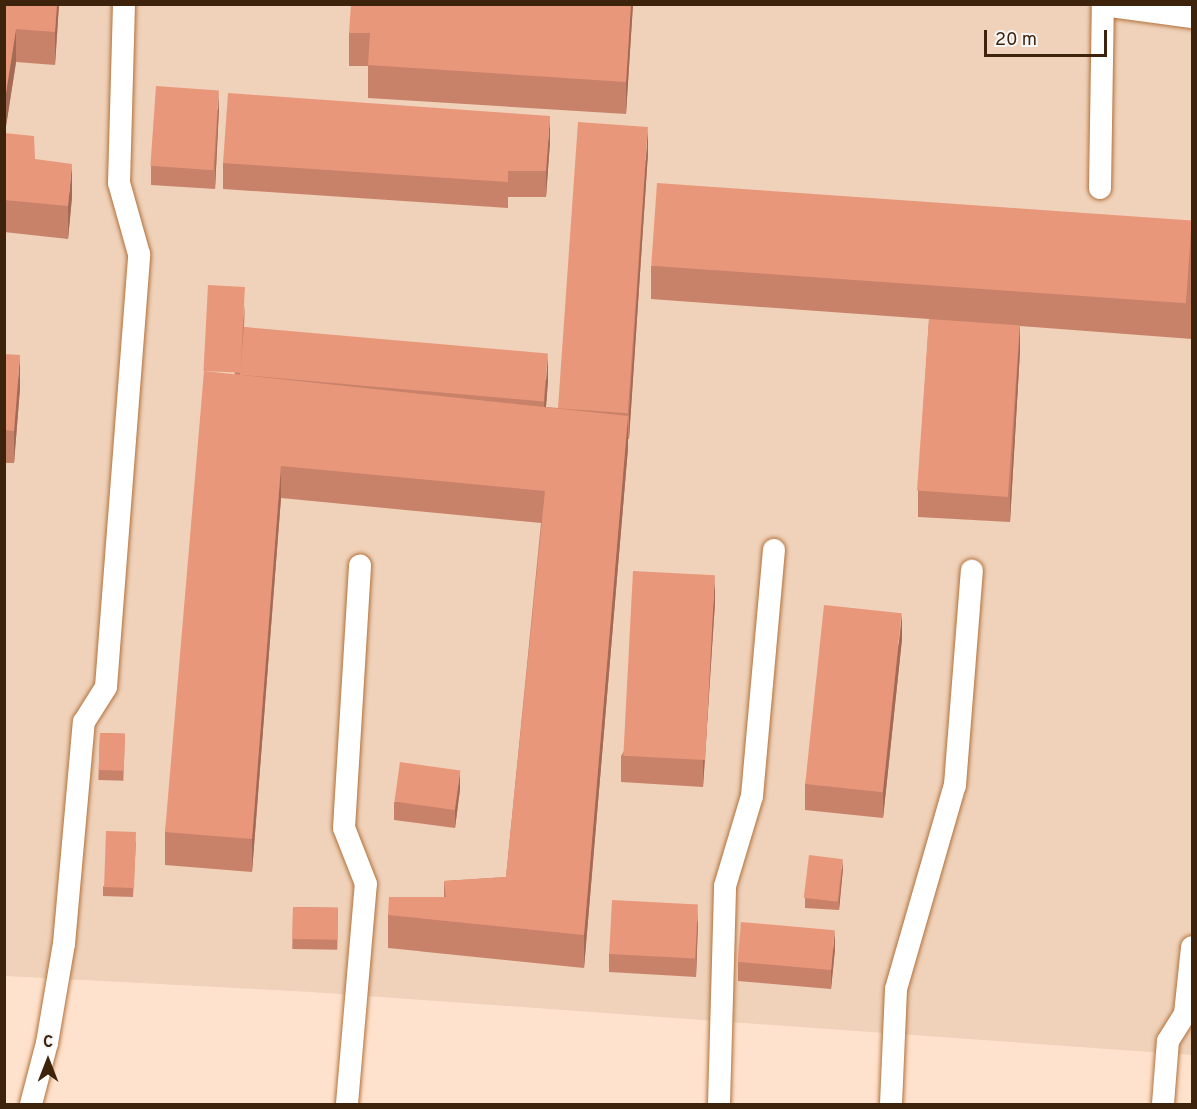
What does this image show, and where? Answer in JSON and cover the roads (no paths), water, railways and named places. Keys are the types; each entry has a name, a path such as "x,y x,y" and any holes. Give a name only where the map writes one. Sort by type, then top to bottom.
{"lane":[{"path":"31,1104 47,1043 64,944 84,722 106,687 139,254 119,183 124,4"},
{"path":"1100,188 1103,5 1192,17"},
{"path":"719,1104 724,886 752,796 774,550"},
{"path":"347,1104 366,884 344,828 360,565"},
{"path":"891,1104 896,989 955,785 972,571"},
{"path":"1163,1104 1168,1041 1185,1014 1192,947"}]}
